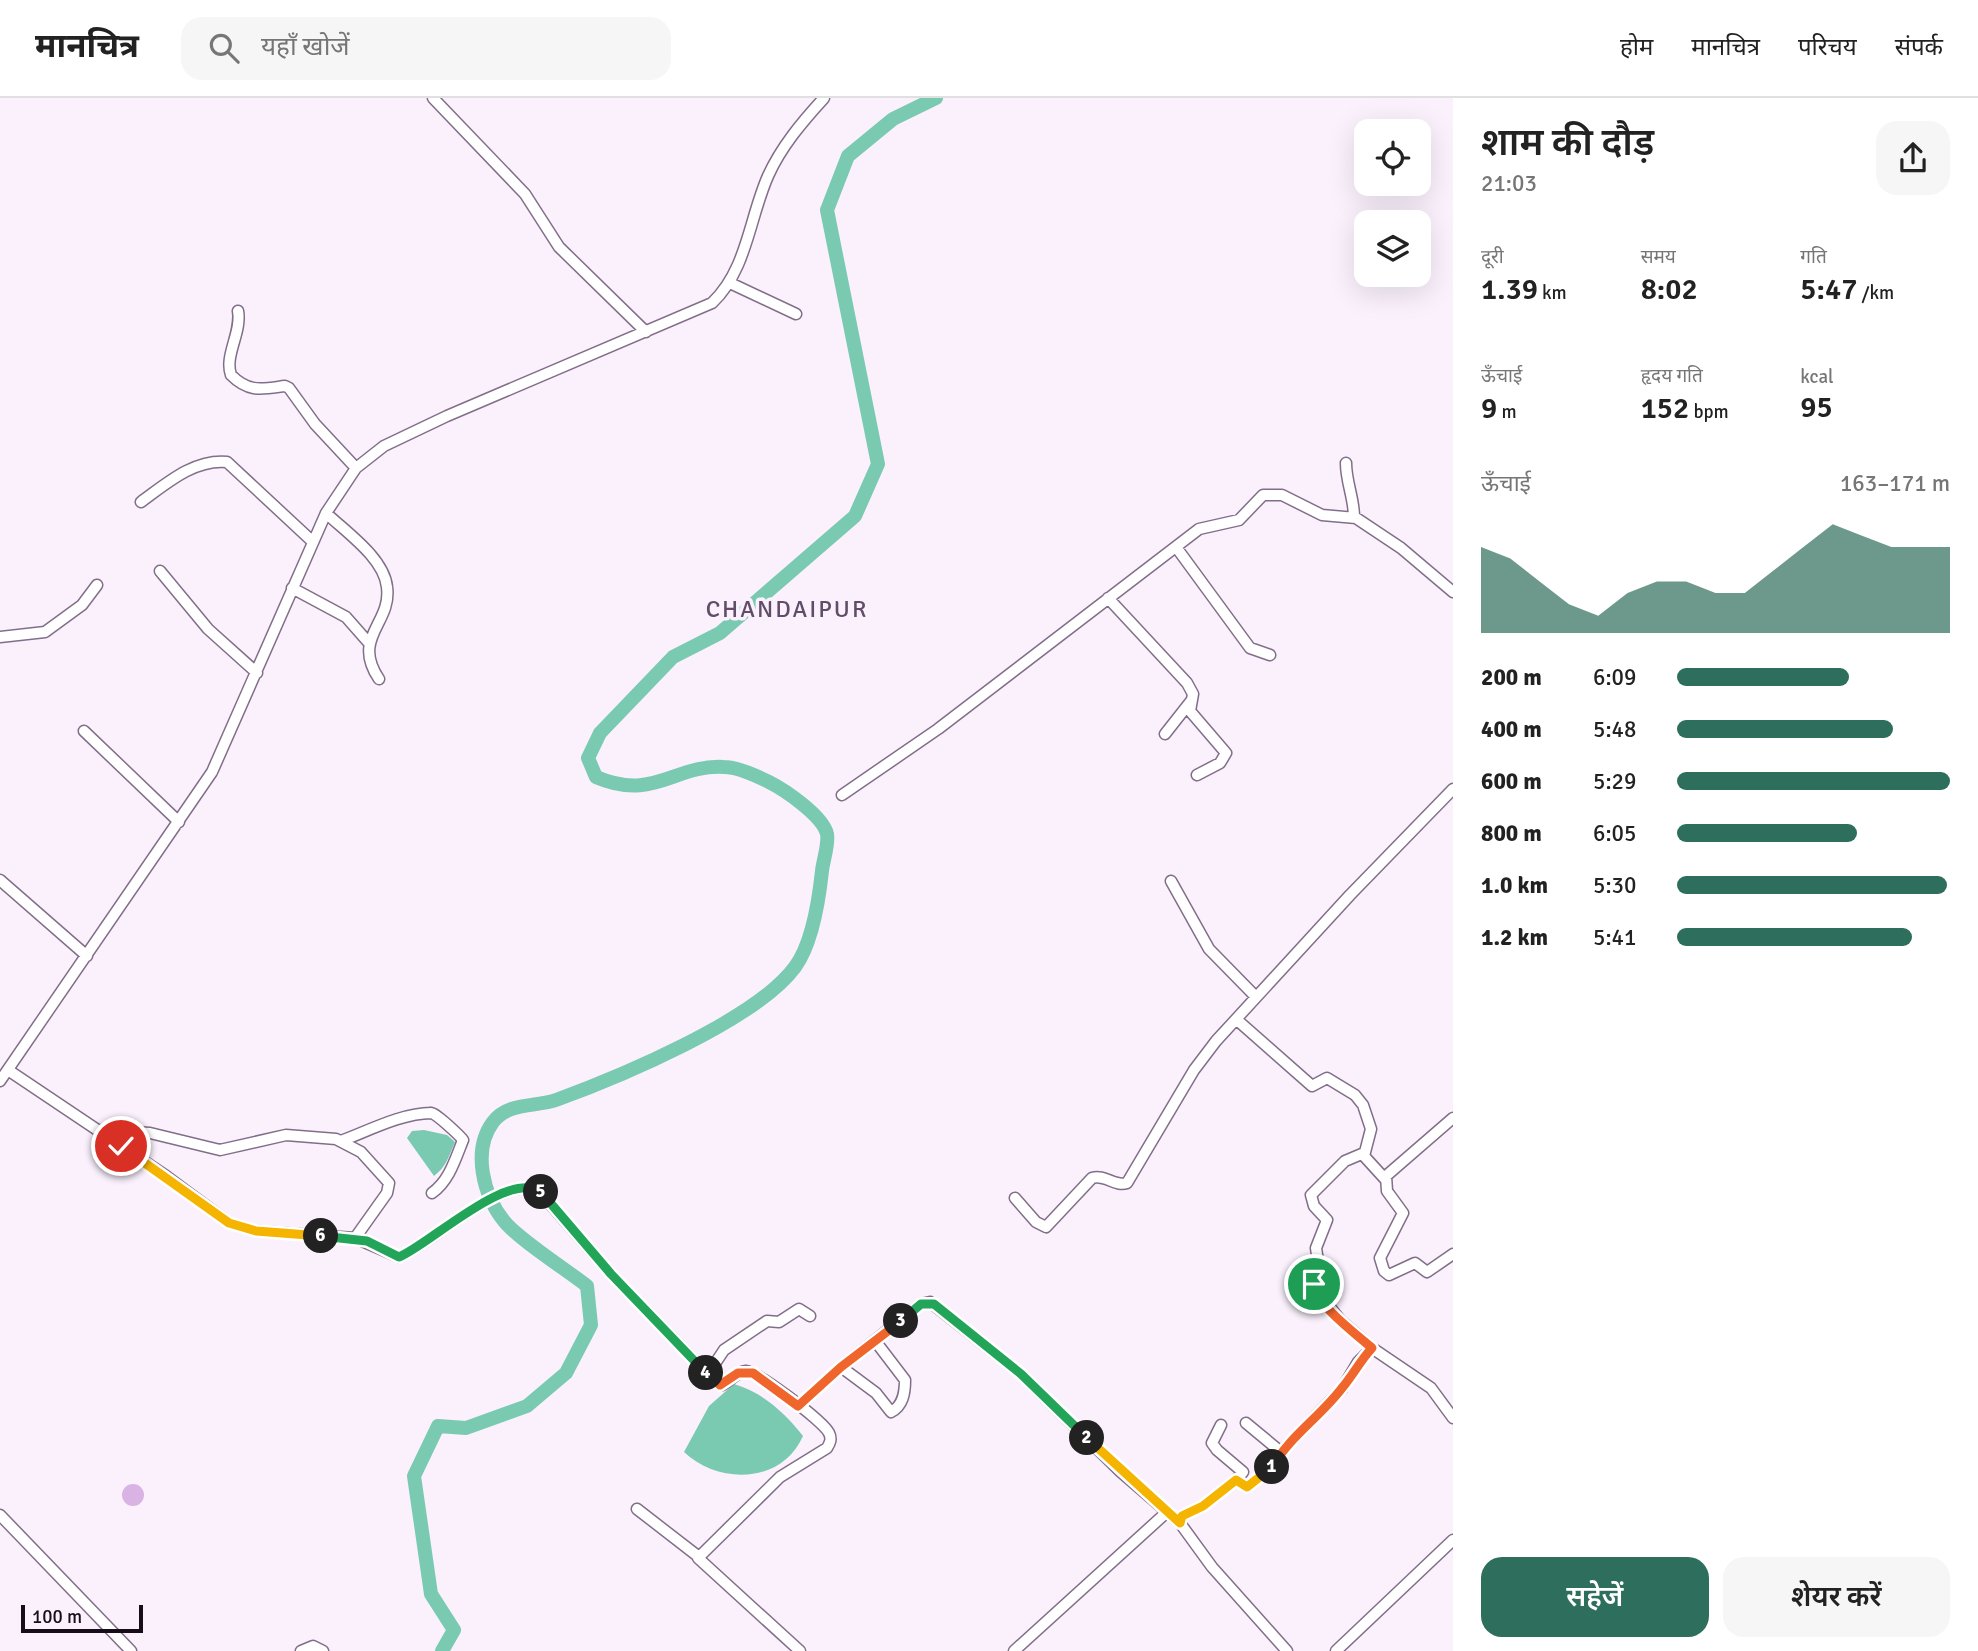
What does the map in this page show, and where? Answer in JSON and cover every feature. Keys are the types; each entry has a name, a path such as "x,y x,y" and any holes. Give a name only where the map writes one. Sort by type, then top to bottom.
{"street":[{"path":"433,98 531,200 559,247 646,332"},
{"path":"0,1081 179,822 227,743 313,542 327,513 356,468 384,446 712,303 730,283 778,155 824,98"},
{"path":"730,283 796,314"},
{"path":"238,311 239,329 230,361 231,375 244,386 254,389 267,390 285,386 289,388 315,424 356,468"},
{"path":"141,502 190,469 206,463 228,461 313,542"},
{"path":"1346,463 1347,477 1354,498 1354,517"},
{"path":"842,795 938,729 1176,547 1208,525 1239,520 1258,499 1269,494 1282,495 1322,515 1354,517 1401,548 1453,592"},
{"path":"327,513 360,546 384,577 387,597 369,642 370,661 379,679"},
{"path":"1176,547 1251,648 1270,655"},
{"path":"160,571 208,629 257,673"},
{"path":"0,636 45,632 82,605 97,584"},
{"path":"292,588 346,617 369,642"},
{"path":"1108,598 1188,683 1193,694 1190,711 1226,754 1220,763 1197,775"},
{"path":"1165,734 1191,701"},
{"path":"84,731 179,822"},
{"path":"1015,1198 1036,1222 1046,1227 1092,1178 1100,1177 1122,1185 1127,1183 1194,1070 1236,1019 1453,789"},
{"path":"0,880 87,956"},
{"path":"1171,881 1209,949 1256,997"},
{"path":"1236,1019 1312,1086 1327,1079 1358,1098 1371,1129 1364,1153"},
{"path":"8,1070 229,1223 256,1231 355,1238 399,1257 482,1203 524,1187 540,1192 611,1274 708,1374 722,1385 738,1373 753,1373 829,1433 830,1443 827,1448 780,1477 699,1557"},
{"path":"341,1141 417,1114 431,1112 439,1115 463,1140 455,1154 453,1167 440,1189 432,1193"},
{"path":"1385,1178 1453,1118"},
{"path":"98,1130 150,1133 220,1150 286,1135 341,1141 362,1152 389,1183 387,1193 355,1238"},
{"path":"1364,1153 1385,1178 1387,1191 1403,1213 1381,1254 1385,1272 1396,1273 1415,1263 1427,1272 1453,1254"},
{"path":"1364,1153 1345,1161 1311,1195 1314,1206 1327,1220 1316,1248 1319,1268 1313,1286 1341,1321 1372,1348 1431,1388 1453,1418"},
{"path":"798,1406 841,1367 921,1304 934,1304 1021,1374 1121,1472 1180,1523 1212,1567 1287,1651"},
{"path":"708,1374 724,1350 767,1321 779,1322 799,1309 810,1316"},
{"path":"841,1367 876,1393 891,1412 895,1411 903,1399 905,1380 876,1342"},
{"path":"1236,1480 1247,1487 1272,1466 1281,1452 1342,1389 1358,1362 1372,1348"},
{"path":"1246,1423 1281,1452"},
{"path":"1180,1523 1182,1516 1203,1506 1243,1476 1243,1472 1216,1450 1212,1443 1221,1425"},
{"path":"638,1509 699,1557 702,1564 800,1651"},
{"path":"1014,1651 1167,1512"},
{"path":"0,1515 131,1651"},
{"path":"1335,1651 1453,1540"},
{"path":"301,1651 313,1646 323,1651"}],"shaded area":[{"path":"424,1130 447,1135 455,1142 444,1166 434,1176 407,1138 412,1131"},
{"path":"734,1384 754,1392 772,1404 803,1436 793,1452 765,1471 731,1474 698,1463 684,1452 709,1406"},
{"path":"133,1484 141,1487 144,1495 141,1503 133,1506 125,1503 122,1495 125,1487"}],"waterway":[{"path":"442,1651 454,1630 431,1594 414,1476 438,1426 466,1428 527,1406 566,1373 591,1325 587,1286 511,1228 490,1198 482,1159 487,1133 493,1122 506,1111 556,1100 649,1062 750,1007 776,987 795,967 810,934 817,908 827,834 818,819 803,804 769,782 735,768 707,768 634,786 616,784 596,777 588,758 600,733 673,657 720,633 855,516 878,464 827,210 848,156 893,119 936,98"}],"district":[{"name":"CHANDAIPUR","path":"787,609"}],"route":[{"path":"121,1146 166,1176 219,1218 241,1228 355,1238 377,1245 399,1257 482,1203 524,1187 535,1188 611,1274 717,1384 722,1385 738,1373 746,1371 766,1381 798,1406 841,1367 921,1304 930,1302 1021,1374 1121,1472 1180,1523 1182,1516 1203,1506 1236,1480 1246,1488 1272,1466 1281,1452 1319,1410 1342,1389 1358,1362 1372,1348 1341,1321 1315,1291 1314,1284"}]}
